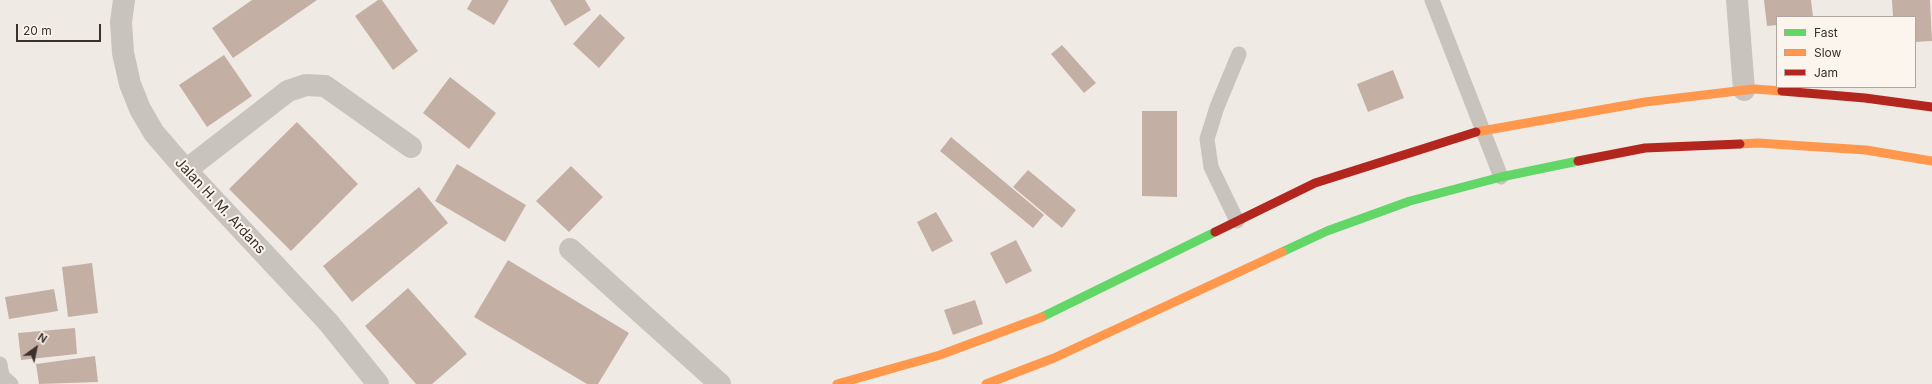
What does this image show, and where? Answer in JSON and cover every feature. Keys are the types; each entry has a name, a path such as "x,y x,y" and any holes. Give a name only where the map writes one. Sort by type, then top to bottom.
{"main road":[{"path":"837,384 940,355 1045,316 1315,183 1484,130 1645,102 1754,89 1866,98 1932,107"},
{"path":"986,384 1054,358 1327,231 1410,202 1501,177 1645,148 1758,143 1866,150 1932,161"}],"street":[{"name":"Jalan H. M. Ardans","path":"124,0 121,22 123,53 130,84 140,109 154,133 186,170 328,322 378,384"},
{"path":"1737,0 1744,90"},
{"path":"186,170 288,91 306,85 325,86 412,147"},
{"path":"570,249 720,384"}],"lane":[{"path":"1432,0 1484,130 1501,177"},
{"path":"1237,221 1211,167 1207,139 1217,107 1239,54"},
{"path":"0,364 2,376 11,384"}],"building":[{"path":"252,0 317,0 233,58 212,28"},
{"path":"378,0 382,0 418,51 393,70 355,16"},
{"path":"472,0 509,0 494,25 467,9"},
{"path":"550,0 585,0 591,10 565,26"},
{"path":"1764,0 1811,0 1813,16 1776,16 1776,25 1767,26"},
{"path":"1892,0 1930,0 1932,41 1916,42 1916,16 1893,16"},
{"path":"600,14 625,38 599,68 573,44"},
{"path":"1062,45 1096,83 1084,93 1051,54"},
{"path":"224,55 252,96 207,127 179,85"},
{"path":"1393,70 1404,98 1368,112 1357,84"},
{"path":"450,77 496,113 469,149 423,113"},
{"path":"1142,111 1177,111 1177,197 1142,196"},
{"path":"297,122 358,184 291,251 229,189"},
{"path":"951,137 1044,215 1033,228 940,151"},
{"path":"457,164 526,205 505,242 435,201"},
{"path":"571,166 603,197 569,232 536,201"},
{"path":"1028,170 1076,210 1062,228 1013,187"},
{"path":"419,187 448,223 352,302 323,266"},
{"path":"936,212 953,241 932,252 917,222"},
{"path":"1016,240 1032,271 1006,284 990,253"},
{"path":"508,260 629,333 598,384 587,384 474,317"},
{"path":"92,263 98,313 68,317 62,267"},
{"path":"408,288 467,354 432,384 416,384 365,326"},
{"path":"54,289 58,311 9,319 5,297"},
{"path":"975,300 983,324 953,335 944,310"},
{"path":"75,328 77,354 21,360 18,333"},
{"path":"95,356 98,382 39,384 36,364"}],"traffic: fast":[{"path":"1282,252 1327,231 1410,201 1501,177 1578,161"},
{"path":"1042,317 1215,232"}],"traffic: slow":[{"path":"1476,132 1645,102 1754,89 1782,91"},
{"path":"1740,144 1758,143 1866,150 1932,161"},
{"path":"986,384 1054,358 1282,252"},
{"path":"837,384 940,355 1042,317"}],"traffic: jam":[{"path":"1782,91 1865,98 1932,107"},
{"path":"1215,232 1315,183 1476,132"},
{"path":"1578,161 1645,148 1740,144"}]}
